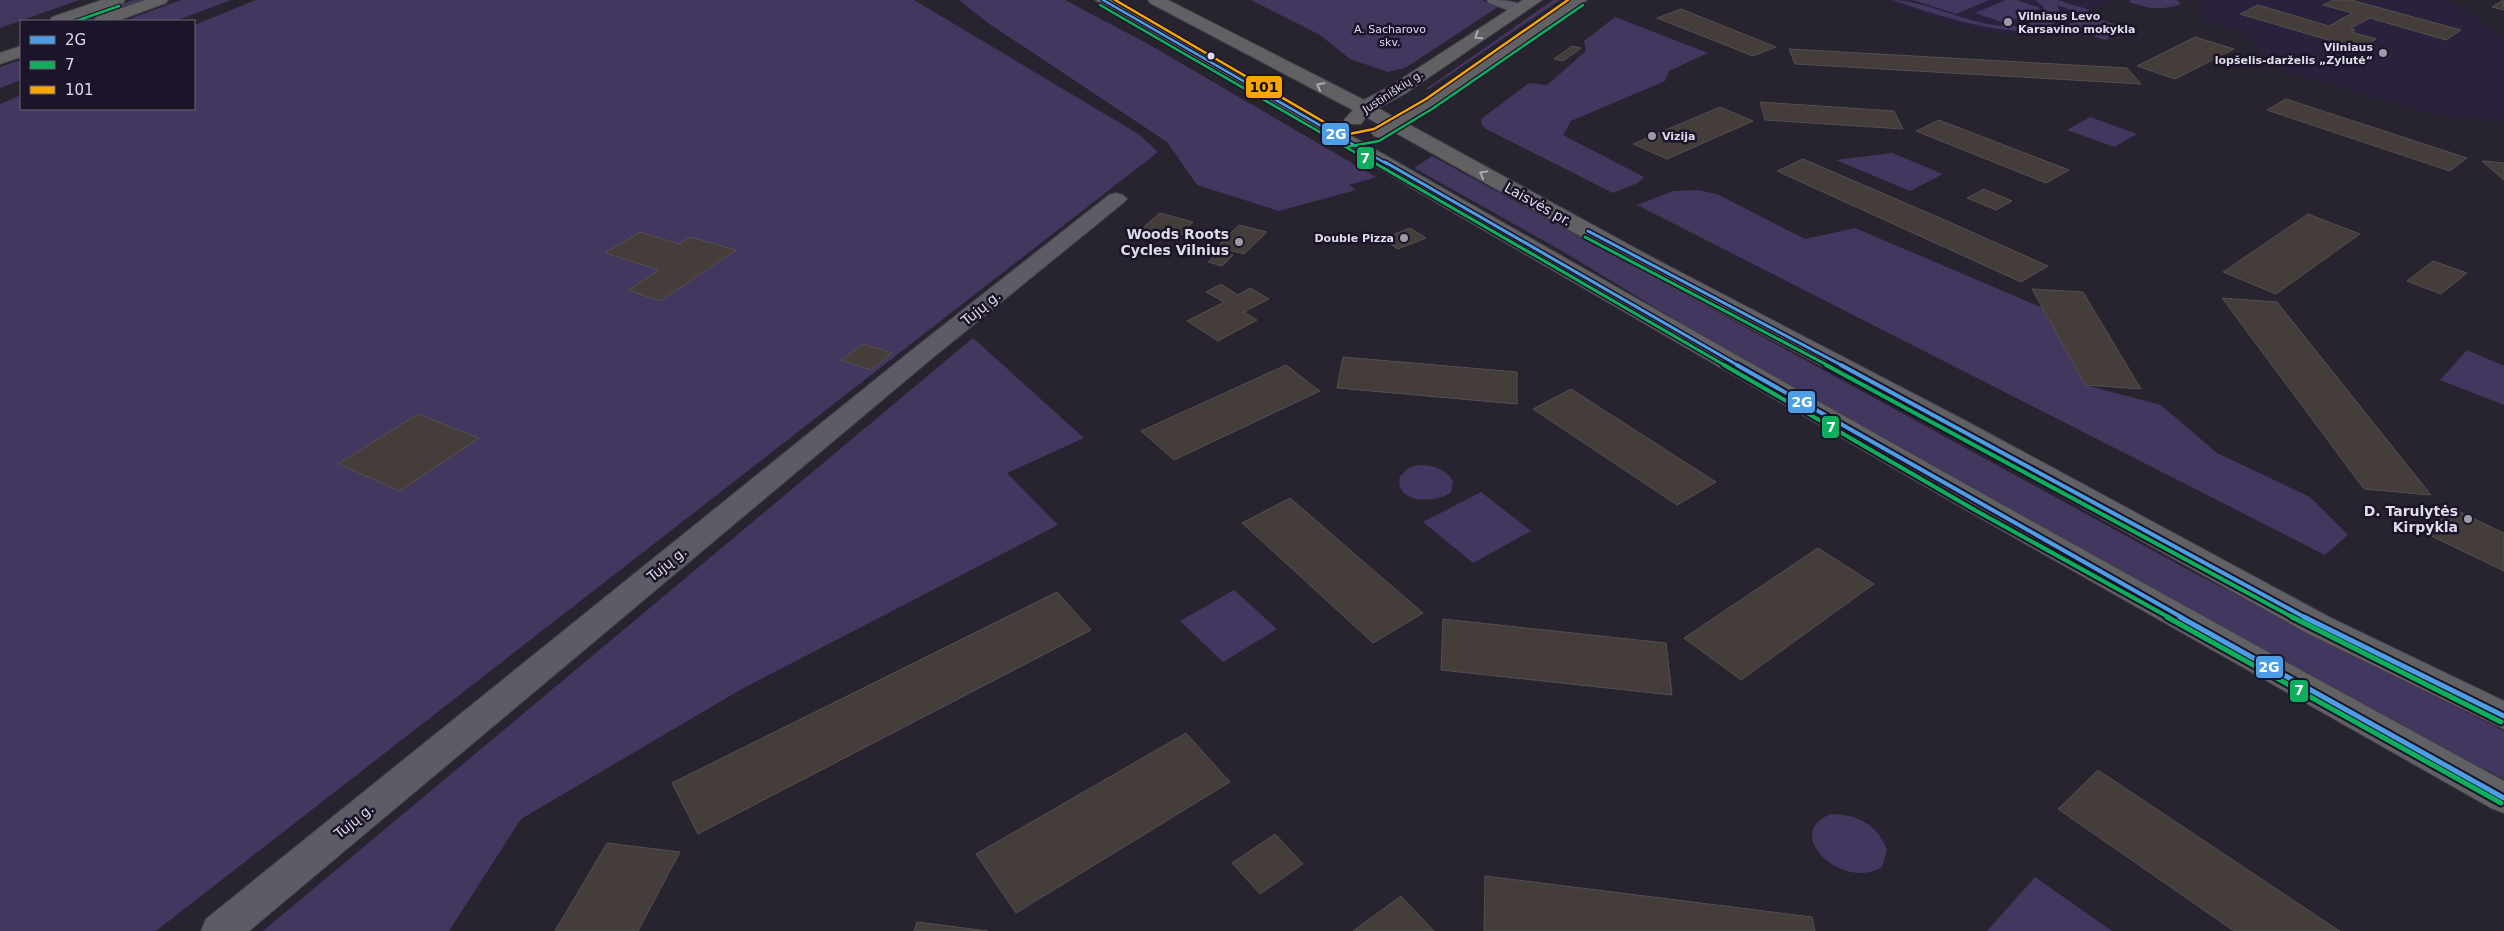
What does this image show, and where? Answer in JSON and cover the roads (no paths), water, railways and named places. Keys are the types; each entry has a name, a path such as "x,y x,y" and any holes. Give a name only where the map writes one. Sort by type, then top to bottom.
{"main road":[{"path":"61,20 117,0"},
{"path":"105,20 160,0"},
{"path":"1103,0 2186,624 2504,798"},
{"name":"Laisvės pr.","path":"1156,0 1364,108 1649,265 1957,427 2320,626 2504,716"},
{"name":"Justiniškių g.","path":"1526,5 1399,88 1364,108 1347,130 1346,141 1376,135 1429,104 1580,0"},
{"path":"0,42 20,35"},
{"path":"0,59 20,51"}],"street":[{"path":"1495,0 1526,5"},
{"name":"Tujų g.","path":"220,931 914,362 1116,199"}],"place":[{"name":"Vilniaus Levo Karsavino mokykla","path":"2008,22"},
{"name":"Vilniaus lopšelis-darželis „Zylutė“","path":"2383,53"},
{"name":"Vizija","path":"1652,136"},
{"name":"Double Pizza","path":"1404,238"},
{"name":"Woods Roots Cycles Vilnius","path":"1239,242"},
{"name":"D. Tarulytės Kirpykla","path":"2468,519"}],"park label":[{"name":"A. Sacharovo skv.","path":"1390,35"}]}
